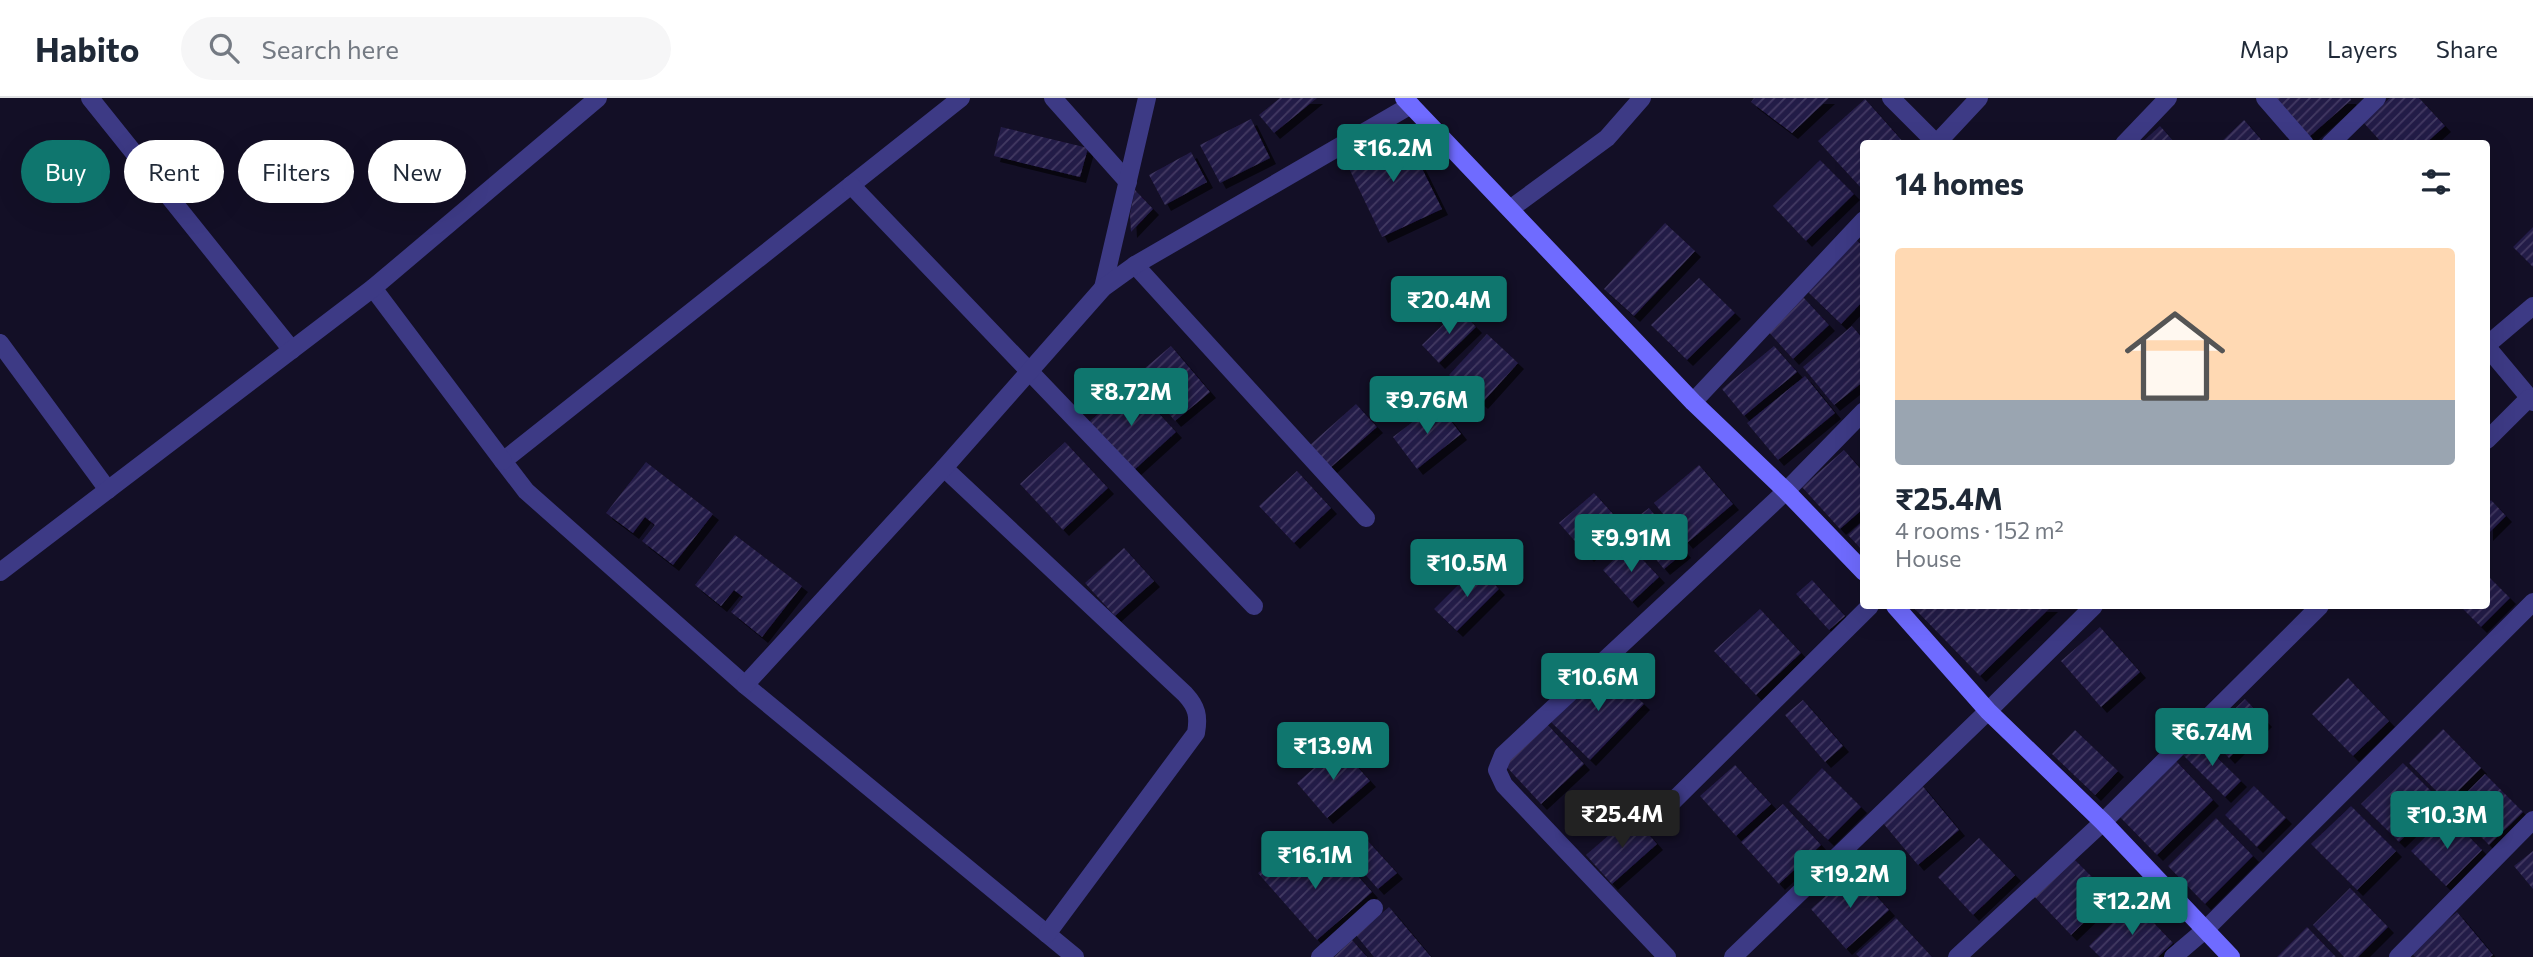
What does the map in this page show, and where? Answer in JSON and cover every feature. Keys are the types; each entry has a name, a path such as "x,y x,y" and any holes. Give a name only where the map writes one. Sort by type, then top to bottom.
{"street":[{"path":"90,98 292,350"},
{"path":"0,572 373,288 598,98"},
{"path":"503,461 961,98"},
{"path":"1053,98 1128,182"},
{"path":"1103,288 1147,98"},
{"path":"1510,209 1607,138 1642,98"},
{"path":"1891,98 1933,140"},
{"path":"1939,140 1979,98"},
{"path":"2128,140 2168,98"},
{"path":"2265,98 2302,140"},
{"path":"2334,140 2377,98"},
{"path":"745,685 944,468 1103,288 1135,265 1408,102 1693,402 1786,491 1860,568"},
{"path":"851,185 1254,606"},
{"path":"1693,402 1860,224"},
{"path":"1135,265 1366,518"},
{"path":"373,288 526,491 745,685 1075,957"},
{"path":"2490,343 2533,306"},
{"path":"0,343 108,490"},
{"path":"2490,350 2531,400 2490,437"},
{"path":"1667,957 1504,785 1497,770 1503,755 1786,491 1860,415"},
{"path":"944,468 1185,694 1195,704 1199,719 1196,733 1047,934"},
{"path":"2173,957 2206,929 2533,602"},
{"path":"1650,824 1867,609"},
{"path":"1898,609 1989,711 2103,822 2231,957"},
{"path":"1733,957 2091,609"},
{"path":"1957,957 2103,822 2317,609"},
{"path":"2398,957 2533,820"},
{"path":"1320,957 1374,908"}],"building":[{"path":"1280,98 1317,98 1274,133 1259,115"},
{"path":"1754,98 1829,98 1792,133 1751,102"},
{"path":"2272,98 2350,98 2351,100 2308,138"},
{"path":"2390,98 2419,98 2445,126 2429,140 2379,140 2363,122"},
{"path":"1865,99 1901,140 1860,140 1860,187 1818,141"},
{"path":"1251,119 1270,158 1220,183 1200,145"},
{"path":"2244,120 2262,140 2223,140"},
{"path":"2160,126 2172,140 2144,140"},
{"path":"1001,127 1088,148 1080,177 994,156"},
{"path":"1403,130 1442,209 1382,237 1344,158"},
{"path":"1191,152 1207,182 1165,205 1149,175"},
{"path":"1820,160 1854,194 1806,241 1773,206"},
{"path":"1135,190 1153,209 1131,232 1130,214"},
{"path":"1665,223 1695,251 1634,316 1604,289"},
{"path":"2533,227 2533,267 2513,247"},
{"path":"1856,240 1860,244 1860,304 1841,324 1807,291"},
{"path":"1699,278 1735,313 1687,360 1651,325"},
{"path":"1803,297 1829,325 1793,359 1767,330"},
{"path":"1459,309 1476,327 1439,363 1422,345"},
{"path":"1852,326 1860,335 1860,384 1834,405 1803,367"},
{"path":"1487,334 1518,363 1482,403 1449,375"},
{"path":"1171,346 1210,392 1175,421 1137,375"},
{"path":"1774,346 1797,372 1744,416 1722,389"},
{"path":"1805,376 1835,413 1778,460 1747,423"},
{"path":"1131,383 1176,432 1132,472 1087,424"},
{"path":"1437,403 1461,434 1417,469 1393,437"},
{"path":"1356,404 1377,427 1330,468 1310,445"},
{"path":"1065,442 1108,488 1063,530 1020,484"},
{"path":"1844,450 1860,468 1860,512 1840,529 1802,487"},
{"path":"646,462 713,514 673,565 642,541 655,525 645,517 633,533 606,513"},
{"path":"1699,465 1733,504 1687,543 1654,503"},
{"path":"1297,471 1331,508 1294,543 1259,506"},
{"path":"1594,493 1623,525 1588,556 1559,523"},
{"path":"2490,501 2506,516 2490,532"},
{"path":"1649,508 1685,552 1664,569 1627,525"},
{"path":"1860,524 1860,548 1848,535"},
{"path":"735,535 802,586 762,637 731,612 743,597 734,590 721,606 695,585"},
{"path":"1629,545 1659,577 1632,602 1603,570"},
{"path":"1124,548 1154,581 1115,616 1085,583"},
{"path":"1477,566 1499,589 1457,631 1434,609"},
{"path":"2490,578 2510,598 2481,627 2463,609 2490,609"},
{"path":"1812,580 1845,616 1829,630 1796,594"},
{"path":"1760,609 1801,653 1756,695 1714,651"},
{"path":"1915,609 2049,609 1980,676"},
{"path":"2100,627 2140,672 2101,707 2061,661"},
{"path":"1605,666 1644,704 1590,760 1551,722"},
{"path":"2348,678 2389,721 2353,756 2312,714"},
{"path":"2245,699 2266,721 2229,758 2208,735"},
{"path":"1803,700 1843,746 1825,762 1785,715"},
{"path":"1546,723 1584,764 1541,804 1503,763"},
{"path":"2443,729 2481,768 2447,802 2409,763"},
{"path":"2075,730 2118,771 2095,795 2052,754"},
{"path":"2198,739 2241,781 2225,797 2183,755"},
{"path":"1339,746 1370,781 1327,818 1297,783"},
{"path":"2175,760 2213,800 2157,855 2119,816"},
{"path":"2403,763 2441,801 2399,842 2361,804"},
{"path":"1735,765 1771,804 1736,836 1700,796"},
{"path":"1822,768 1861,807 1828,840 1789,802"},
{"path":"2485,774 2523,812 2489,845 2452,807"},
{"path":"1920,783 1959,830 1918,865 1878,817"},
{"path":"2254,786 2286,818 2257,847 2225,815"},
{"path":"1783,804 1821,845 1779,884 1741,842"},
{"path":"2351,806 2396,851 2357,890 2311,844"},
{"path":"1632,815 1657,844 1612,884 1586,855"},
{"path":"2448,815 2482,850 2446,886 2411,851"},
{"path":"2216,818 2253,856 2205,904 2168,866"},
{"path":"1979,838 2015,875 1973,915 1938,877"},
{"path":"1366,839 1397,873 1378,889 1348,855"},
{"path":"1288,847 1316,880 1341,857 1372,892 1317,940 1258,873"},
{"path":"2533,851 2533,889 2514,866"},
{"path":"2071,856 2111,896 2071,935 2032,894"},
{"path":"1854,871 1889,910 1846,949 1811,909"},
{"path":"2350,888 2388,927 2358,957 2344,957 2313,925"},
{"path":"2134,902 2173,943 2158,957 2100,957 2089,946"},
{"path":"1389,907 1431,957 1374,957 1356,935"},
{"path":"2457,912 2493,955 2415,957 2410,951"},
{"path":"1896,918 1932,957 1859,957 1856,954"},
{"path":"2307,927 2336,957 2277,957"},
{"path":"1352,940 1367,957 1334,957"}]}
